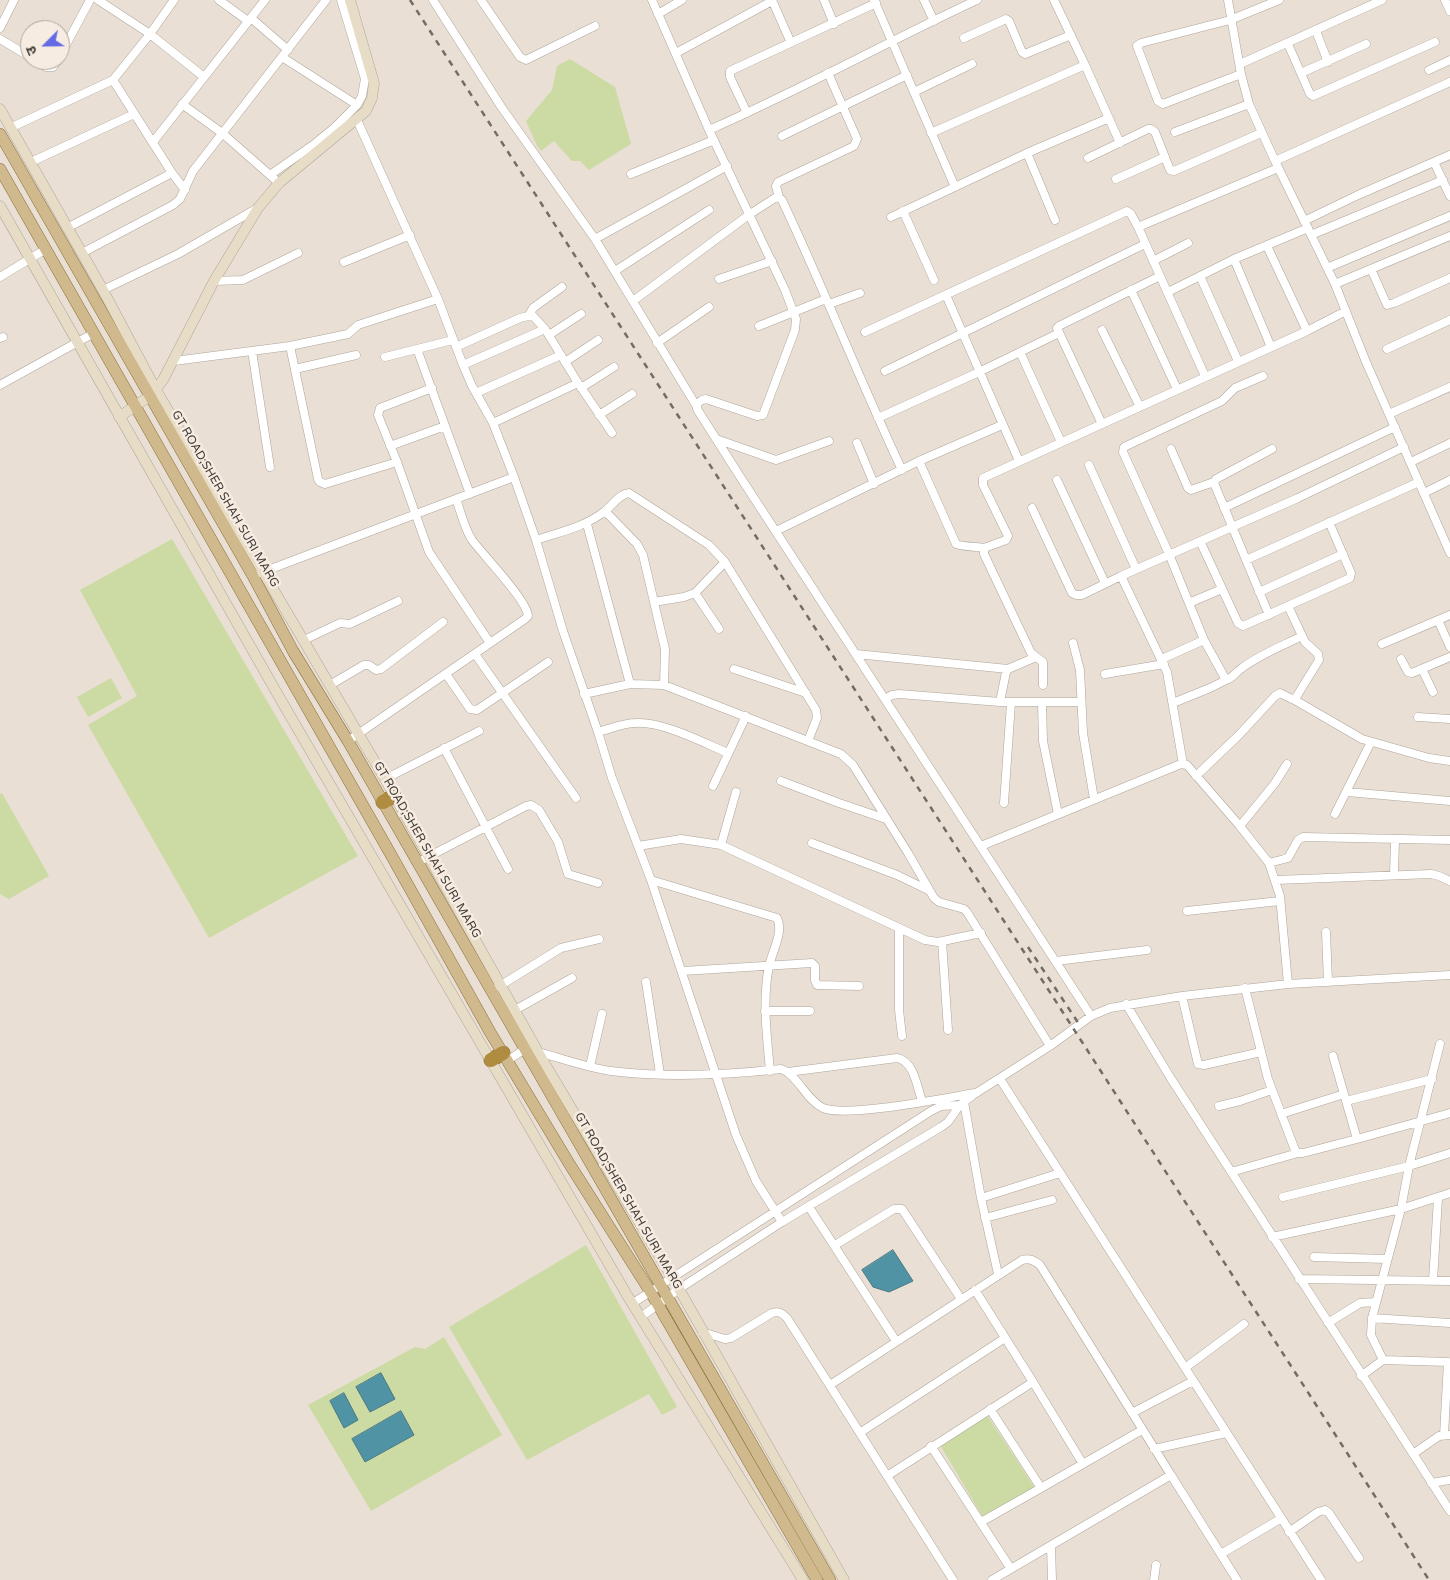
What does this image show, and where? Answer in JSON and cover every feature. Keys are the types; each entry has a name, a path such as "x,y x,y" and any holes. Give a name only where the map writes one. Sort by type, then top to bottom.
{"main road":[{"path":"119,417 153,393 174,360 214,281 258,208 279,182 366,111 372,98 374,83 350,0"},
{"path":"0,109 103,290 153,393"},
{"name":"GT ROAD;SHER SHAH SURI MARG","path":"0,134 258,574 293,651 348,741 389,799 418,862 496,988 525,1049 655,1288"},
{"name":"GT ROAD;SHER SHAH SURI MARG","path":"0,169 136,406 500,1058 570,1165 655,1288 821,1579"},
{"path":"0,206 268,678 500,1058 633,1304 803,1580"},
{"path":"258,574 304,640 385,779 389,799 429,856 496,988 515,1010 678,1289 844,1580"}],"street":[{"path":"0,28 14,0"},
{"path":"70,37 90,0"},
{"path":"98,0 150,34 204,77"},
{"path":"10,128 113,80 150,34 174,0"},
{"path":"219,0 250,20 288,50"},
{"path":"153,142 264,0"},
{"path":"82,253 173,205 180,199 193,171 326,0"},
{"path":"270,175 313,145 357,105 362,96 365,79 341,0"},
{"path":"433,0 502,108 615,271 716,439 1091,1016"},
{"path":"481,0 520,57 526,60 595,26"},
{"path":"652,0 709,130 772,262 797,326 763,415 757,416 706,399 699,402 697,407"},
{"path":"658,14 682,0"},
{"path":"824,0 834,24"},
{"path":"924,0 934,20"},
{"path":"709,130 828,74 892,40 977,0"},
{"path":"1054,0 1086,65 1120,143"},
{"path":"1228,0 1230,20 1249,104 1261,133 1335,284 1450,553"},
{"path":"1241,74 1163,104 1158,101 1137,46 1141,43 1230,20 1279,0"},
{"path":"1240,64 1382,0"},
{"path":"1445,0 1450,11"},
{"path":"676,53 772,1 791,43"},
{"path":"747,113 730,77 730,71 834,24 875,2 955,187"},
{"path":"964,38 1006,19 1009,21 1022,52 1025,54 1071,35"},
{"path":"1316,31 1328,62"},
{"path":"0,39 20,51"},
{"path":"1288,44 1310,94 1315,95 1435,42"},
{"path":"1301,73 1366,44"},
{"path":"282,56 357,105"},
{"path":"1429,70 1450,60"},
{"path":"914,92 972,64"},
{"path":"931,133 1086,65"},
{"path":"828,74 857,140 856,143 850,148 778,182 776,186 779,198 782,200 804,248 902,470"},
{"path":"782,136 907,75"},
{"path":"113,80 172,173 185,190"},
{"path":"1138,227 1450,82"},
{"path":"182,104 222,133 279,182"},
{"path":"1175,132 1249,104"},
{"path":"30,162 134,114"},
{"path":"891,217 1027,153 1109,118"},
{"path":"357,120 438,299 462,365 493,423 514,477 612,778 683,971 736,1135 756,1181 782,1222"},
{"path":"1088,158 1151,129 1155,132 1170,170 1174,171 1261,133"},
{"path":"631,174 714,140"},
{"path":"1027,153 1055,220"},
{"path":"1308,228 1450,155"},
{"path":"1116,179 1165,157"},
{"path":"1434,162 1450,196"},
{"path":"594,239 727,166"},
{"path":"67,228 172,173"},
{"path":"1168,292 1234,259 1308,228 1442,180"},
{"path":"632,301 750,214 775,198 779,198"},
{"path":"103,290 178,254 258,208"},
{"path":"615,271 708,210"},
{"path":"903,211 934,280"},
{"path":"865,332 1125,212 1130,212 1205,376"},
{"path":"1327,268 1450,216"},
{"path":"344,262 410,235"},
{"path":"1335,284 1450,236"},
{"path":"1153,261 1188,243"},
{"path":"885,371 1145,244"},
{"path":"1266,246 1307,331"},
{"path":"0,277 46,249"},
{"path":"214,281 242,280 298,253"},
{"path":"1234,259 1271,346"},
{"path":"719,279 772,262"},
{"path":"1371,269 1387,304 1394,303 1450,278"},
{"path":"1102,424 1057,328 1160,276"},
{"path":"1200,276 1238,361"},
{"path":"385,357 417,348 455,343 529,315 534,308 562,287"},
{"path":"1131,290 1177,389"},
{"path":"760,326 793,312 860,293"},
{"path":"946,296 1019,461"},
{"path":"174,360 290,346 348,334 358,325 438,299"},
{"path":"657,343 709,307"},
{"path":"920,461 956,544 959,546 970,545 984,548 1006,540 1008,536 983,485 983,478 1307,331 1346,311"},
{"path":"462,365 547,332 581,314"},
{"path":"529,315 535,317 547,332 612,433"},
{"path":"1387,349 1450,320"},
{"path":"1102,330 1140,407"},
{"path":"0,385 94,333"},
{"path":"878,418 1059,333"},
{"path":"476,393 563,358 598,340"},
{"path":"290,346 320,482 325,484 397,462"},
{"path":"417,348 470,494"},
{"path":"252,351 270,467"},
{"path":"1020,352 1061,442"},
{"path":"295,369 356,355"},
{"path":"493,423 580,386 614,367"},
{"path":"1226,680 1204,640 1123,449 1222,401 1236,388 1263,376"},
{"path":"1389,414 1450,387"},
{"path":"432,388 380,408 378,415 429,552 490,643"},
{"path":"600,415 632,394"},
{"path":"776,531 920,461 1002,425"},
{"path":"390,446 445,426"},
{"path":"1224,508 1395,427"},
{"path":"716,439 776,460 829,441"},
{"path":"857,443 874,484"},
{"path":"1411,462 1450,443"},
{"path":"1032,508 1072,593 1076,596 1082,595 1169,554 1298,498 1404,447"},
{"path":"1171,448 1188,488 1191,490 1214,482 1272,449"},
{"path":"1089,465 1136,569"},
{"path":"258,574 514,477"},
{"path":"1057,480 1105,583"},
{"path":"1424,493 1450,480"},
{"path":"1214,482 1269,615"},
{"path":"1246,560 1419,482"},
{"path":"536,540 587,524 622,495 629,493 634,494 709,545 725,562 817,713 817,718 808,741"},
{"path":"348,741 528,616 528,611 500,572 471,538 456,499"},
{"path":"605,511 641,548 665,649 664,685"},
{"path":"1200,541 1238,623 1245,626 1350,578 1351,573 1329,522"},
{"path":"587,524 630,684"},
{"path":"984,548 984,554 1031,653 1043,662 1043,685"},
{"path":"1259,592 1343,554"},
{"path":"654,602 695,593 725,562"},
{"path":"1121,576 1167,672 1183,764 1187,766 1240,826 1269,863 1276,880 1280,901 1288,984"},
{"path":"1189,603 1222,589"},
{"path":"695,593 719,629"},
{"path":"304,640 340,623 350,624 398,601"},
{"path":"1288,606 1307,645 1317,652 1319,657 1296,698 1293,699"},
{"path":"1382,644 1450,615"},
{"path":"1438,620 1450,647"},
{"path":"330,685 364,665 369,665 376,670 381,669 443,622"},
{"path":"1173,703 1232,678 1251,662 1302,636"},
{"path":"1105,674 1163,662 1204,640"},
{"path":"1073,643 1080,670 1080,702 1083,733 1094,799"},
{"path":"474,654 576,798"},
{"path":"856,654 1008,669 1036,657"},
{"path":"1401,659 1408,672 1412,673 1450,657"},
{"path":"446,674 470,709 474,710 481,709 548,662"},
{"path":"734,669 806,693"},
{"path":"1000,702 1008,669"},
{"path":"1422,669 1433,692"},
{"path":"584,694 630,684 664,685 832,750 846,758 853,765 934,898 939,902 966,910 1050,1046"},
{"path":"1196,776 1280,693 1371,742 1429,758 1450,761"},
{"path":"885,700 892,695 898,694 1011,703 1080,702"},
{"path":"1042,702 1043,741 1058,814"},
{"path":"1004,803 1011,703"},
{"path":"713,786 746,716"},
{"path":"1418,717 1450,720"},
{"path":"598,732 625,724 643,723 679,732 728,753"},
{"path":"385,779 479,731"},
{"path":"1335,814 1371,742"},
{"path":"444,748 508,869"},
{"path":"981,846 1183,764"},
{"path":"1240,826 1276,783 1287,764"},
{"path":"780,781 886,818"},
{"path":"721,845 736,792"},
{"path":"1347,792 1450,801"},
{"path":"418,862 526,806 533,805 539,810 558,842 568,874 598,883"},
{"path":"1269,863 1288,858 1298,840 1303,837 1450,840"},
{"path":"638,846 680,839 721,845 925,940 942,941 981,933"},
{"path":"1394,874 1395,840"},
{"path":"812,843 897,875 928,890"},
{"path":"1276,880 1431,874 1450,881"},
{"path":"651,880 776,918 779,923 779,929 769,966 765,1011 770,1070"},
{"path":"1187,911 1280,901"},
{"path":"899,929 899,1010 902,1036"},
{"path":"1326,932 1328,982"},
{"path":"496,988 560,948 599,939"},
{"path":"942,941 948,1030"},
{"path":"1056,961 1147,950"},
{"path":"683,971 812,963 815,966 817,985 859,986"},
{"path":"641,1317 678,1289 782,1222 941,1127 948,1122 962,1104 1050,1046 1091,1016 1126,1004 1245,988 1450,975"},
{"path":"515,1010 572,978"},
{"path":"646,982 660,1074"},
{"path":"1245,988 1272,1090 1295,1150 1298,1152"},
{"path":"1182,996 1198,1064 1204,1065 1262,1052"},
{"path":"1126,1004 1272,1237 1450,1511"},
{"path":"765,1011 810,1011"},
{"path":"590,1066 602,1014"},
{"path":"1383,1360 1371,1334 1372,1318 1440,1044"},
{"path":"500,1058 525,1049 610,1071 660,1074 781,1069 788,1072 809,1098 828,1110 848,1111 977,1093"},
{"path":"1333,1056 1357,1139"},
{"path":"788,1072 897,1058 903,1059 909,1064 922,1101"},
{"path":"1000,1079 1320,1580"},
{"path":"1281,1114 1432,1079"},
{"path":"1219,1106 1272,1090"},
{"path":"633,1304 931,1111 941,1106 962,1104"},
{"path":"962,1104 998,1274"},
{"path":"1231,1172 1298,1152 1303,1153 1450,1114"},
{"path":"1283,1198 1409,1166 1450,1153"},
{"path":"981,1198 1060,1173"},
{"path":"1272,1237 1400,1209 1450,1194"},
{"path":"1433,1281 1438,1198"},
{"path":"985,1218 1052,1200"},
{"path":"809,1207 896,1341"},
{"path":"835,1245 894,1209 902,1209 961,1299"},
{"path":"1314,1257 1387,1259"},
{"path":"830,1385 998,1274 1022,1260 1034,1260 1040,1265 1237,1580"},
{"path":"1299,1279 1450,1281"},
{"path":"975,1290 1083,1464"},
{"path":"1328,1323 1360,1303 1376,1302"},
{"path":"702,1332 725,1339 731,1338 772,1313 777,1311 783,1313 861,1432 954,1580"},
{"path":"1372,1318 1450,1323"},
{"path":"1185,1368 1244,1324"},
{"path":"861,1432 1005,1338"},
{"path":"1362,1376 1383,1360 1449,1362 1447,1435 1434,1439 1414,1454"},
{"path":"1132,1413 1193,1381"},
{"path":"887,1476 1033,1382"},
{"path":"990,1409 1041,1488"},
{"path":"981,1522 1142,1430"},
{"path":"1154,1449 1226,1433"},
{"path":"931,1446 1011,1569"},
{"path":"992,1580 1171,1476"},
{"path":"1432,1482 1450,1480"},
{"path":"1289,1532 1318,1512 1325,1510 1329,1513 1359,1558"},
{"path":"1221,1554 1280,1519"},
{"path":"1051,1546 1052,1580"},
{"path":"1154,1580 1156,1565"}],"green space":[{"path":"570,59 615,87 631,144 589,170 580,161 572,161 554,141 541,151 526,121 552,90 557,66"},
{"path":"172,539 358,856 209,938 88,725 137,696 80,590"},
{"path":"111,678 122,698 88,717 77,697"},
{"path":"2,793 49,876 9,899 0,894 0,794"},
{"path":"586,1245 677,1407 662,1415 649,1394 527,1460 449,1327"},
{"path":"444,1337 502,1435 371,1511 308,1405 415,1347 425,1349"},
{"path":"987,1415 1035,1488 984,1519 940,1445"}],"water":[{"path":"893,1250 913,1281 889,1292 873,1287 862,1270"},
{"path":"381,1373 395,1399 370,1412 356,1387"},
{"path":"344,1393 358,1420 344,1428 330,1401"},
{"path":"401,1411 414,1435 365,1462 352,1439"}],"railway":[{"path":"410,0 1429,1580"},
{"path":"1028,947 1079,1024"}]}
